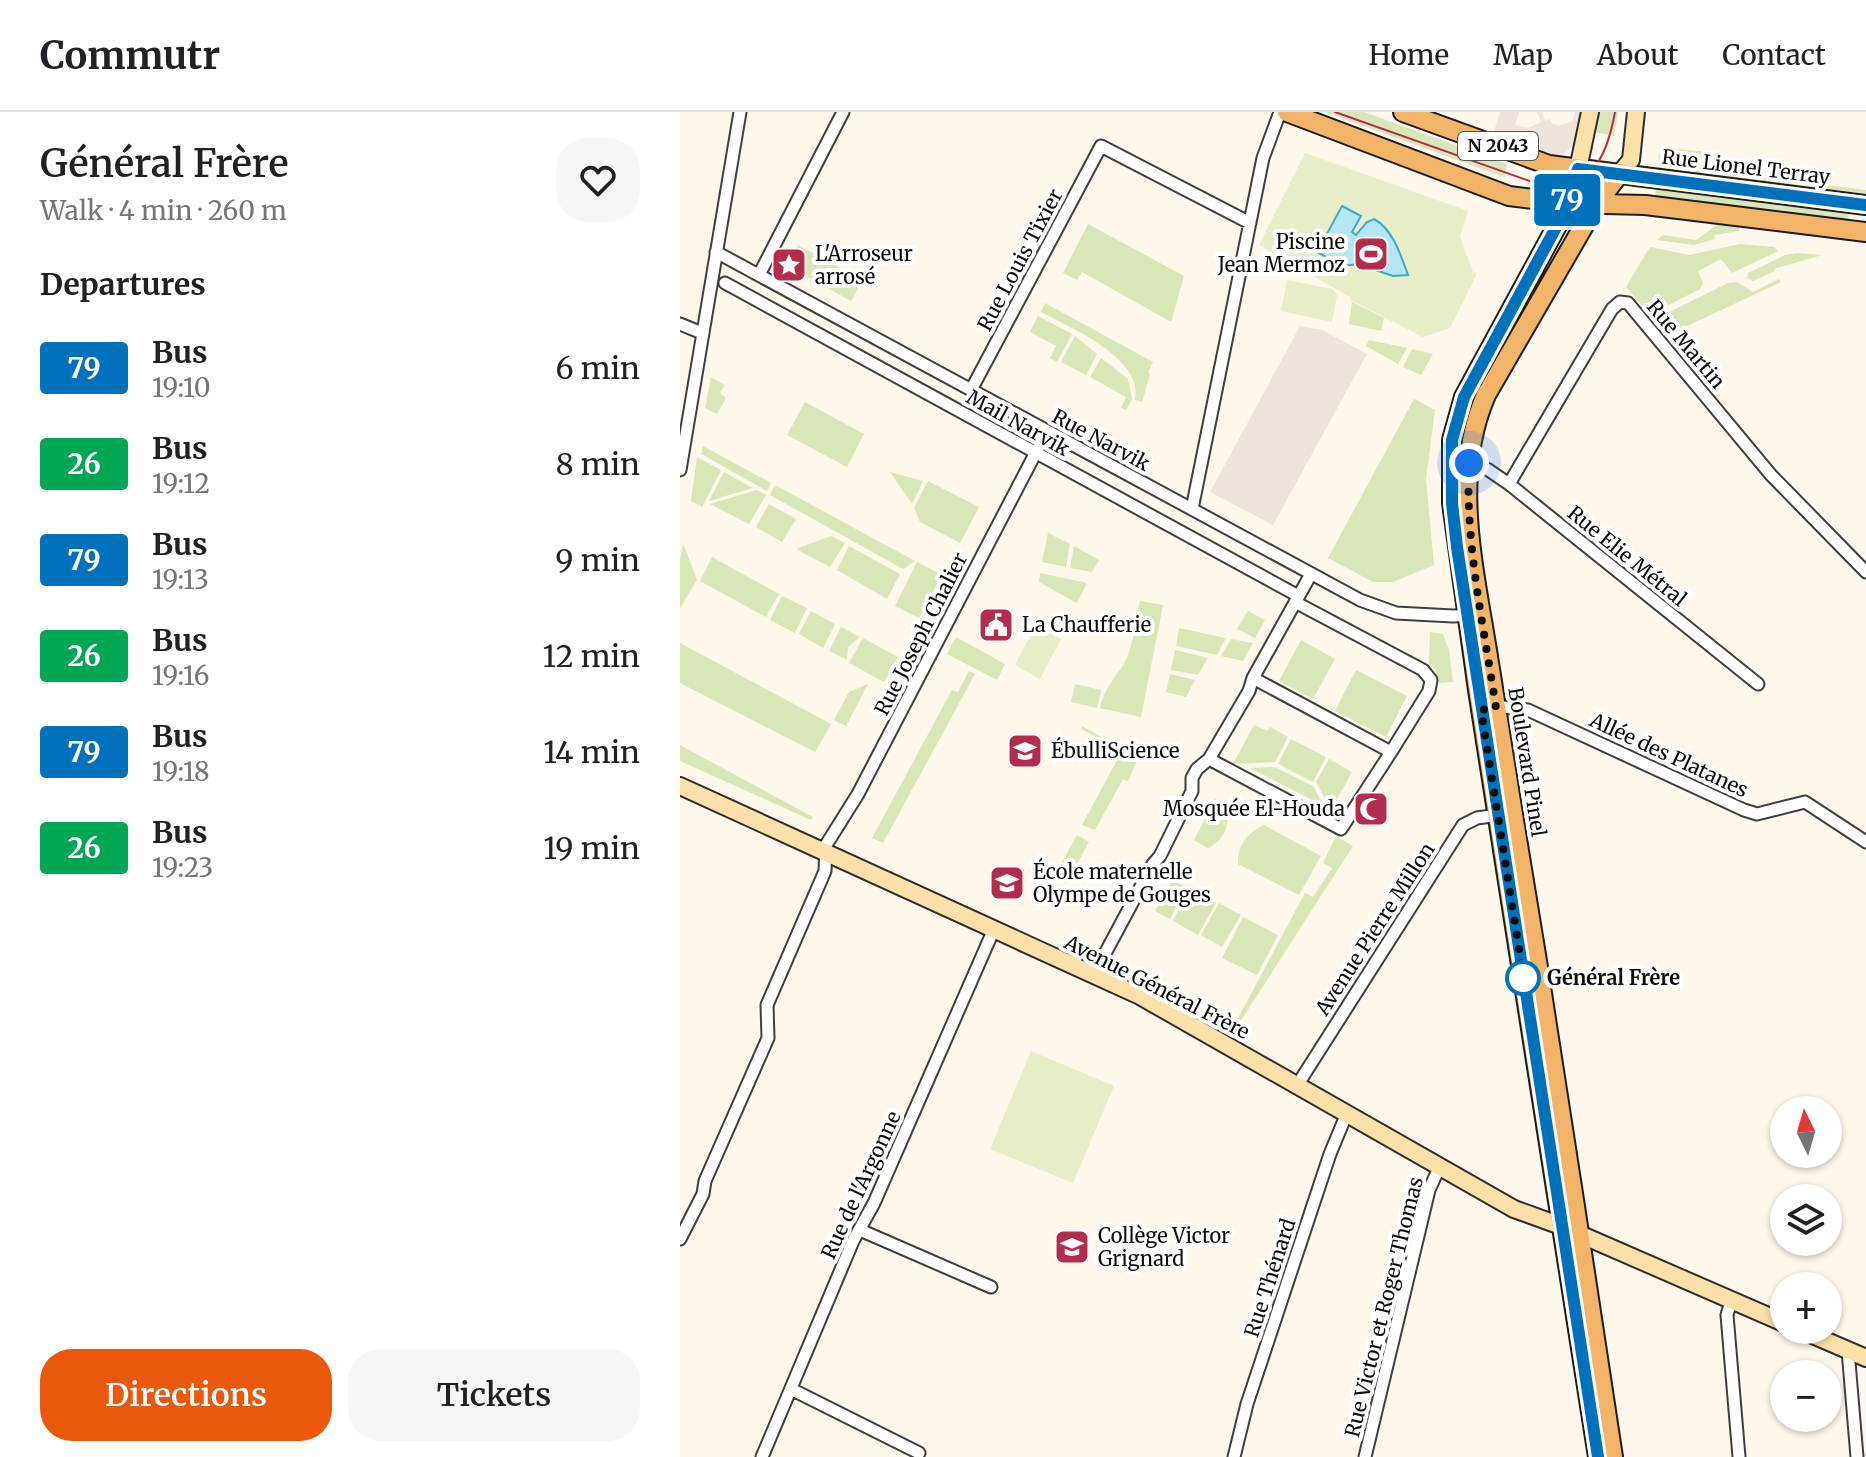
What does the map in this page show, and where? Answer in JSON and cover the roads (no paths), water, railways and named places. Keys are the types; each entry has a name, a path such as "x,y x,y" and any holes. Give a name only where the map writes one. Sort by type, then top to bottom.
{"main road":[{"name":"N 2043","path":"1287,112 1494,192 1536,201 1645,205 1866,232"},
{"name":"N 2043","path":"1414,114 1549,165 1620,173"},
{"name":"Boulevard Pinel","path":"1578,169 1556,228 1464,397 1452,440 1452,503 1474,615 1580,1236 1613,1457"},
{"name":"Boulevard Pinel","path":"1474,615 1467,500 1477,414 1597,203 1620,173"},
{"name":"Rue Lionel Terray","path":"1620,173 1866,205"},
{"name":"Boulevard Pinel","path":"1488,709 1498,815 1598,1457"}],"street":[{"path":"680,470 740,112"},
{"path":"759,275 843,112"},
{"path":"1192,509 1263,158 1280,112"},
{"name":"Boulevard Pinel","path":"1578,169 1590,112"},
{"name":"Boulevard Pinel","path":"1620,173 1631,160 1636,112"},
{"name":"Rue Louis Tixier","path":"971,390 1101,146 1250,223"},
{"name":"Rue Narvik","path":"716,252 1360,600 1396,613 1474,615"},
{"name":"Mail Narvik","path":"725,283 1423,670 1431,680 1429,691 1391,752"},
{"name":"Rue Martin","path":"1509,484 1612,309 1620,302 1628,303 1771,475 1866,572"},
{"path":"680,324 702,333"},
{"name":"Rue Joseph Chalier","path":"680,1239 703,1194 705,1181 768,1038 767,1005 825,871 826,845 858,794 1047,431"},
{"name":"Rue Elie Métral","path":"1469,463 1487,469 1509,484 1758,684"},
{"path":"1094,974 1164,848 1192,791 1192,778 1209,759 1249,691 1294,598 1311,574"},
{"path":"1209,759 1341,829 1391,752 1253,678"},
{"name":"Allée des Platanes","path":"1488,709 1528,710 1757,814 1805,802 1866,842"},
{"name":"Avenue Général Frère","path":"680,786 1140,996 1514,1209 1561,1226 1770,1317"},
{"name":"Avenue Pierre Millon","path":"1298,1084 1463,825 1477,818 1498,815"},
{"name":"Rue de l'Argonne","path":"762,1457 994,929"},
{"name":"Rue Thénard","path":"1234,1457 1247,1404 1330,1154 1347,1113"},
{"name":"Rue Victor et Roger Thomas","path":"1365,1457 1429,1190 1440,1166"},
{"path":"860,1230 991,1287"},
{"path":"1731,1301 1727,1315 1739,1457"},
{"path":"1834,1344 1866,1358"},
{"path":"1848,1350 1857,1457"},
{"path":"791,1389 919,1453"}],"water":[{"path":"1342,206 1361,216 1352,232 1356,235 1367,222 1374,219 1381,223 1396,244 1408,275 1393,276 1358,264 1343,266 1317,252"}],"tram line":[{"path":"1335,112 1538,184 1556,185 1571,183 1593,168 1607,144 1615,112"}],"place":[{"name":"Piscine Jean Mermoz","path":"1371,254"},
{"name":"L'Arroseur arrosé","path":"789,265"},
{"name":"La Chaufferie","path":"996,625"},
{"name":"ÉbulliScience","path":"1025,751"},
{"name":"Mosquée El-Houda","path":"1371,809"},
{"name":"École maternelle Olympe de Gouges","path":"1007,883"},
{"name":"Général Frère","path":"1523,978"},
{"name":"Collège Victor Grignard","path":"1072,1247"}]}
